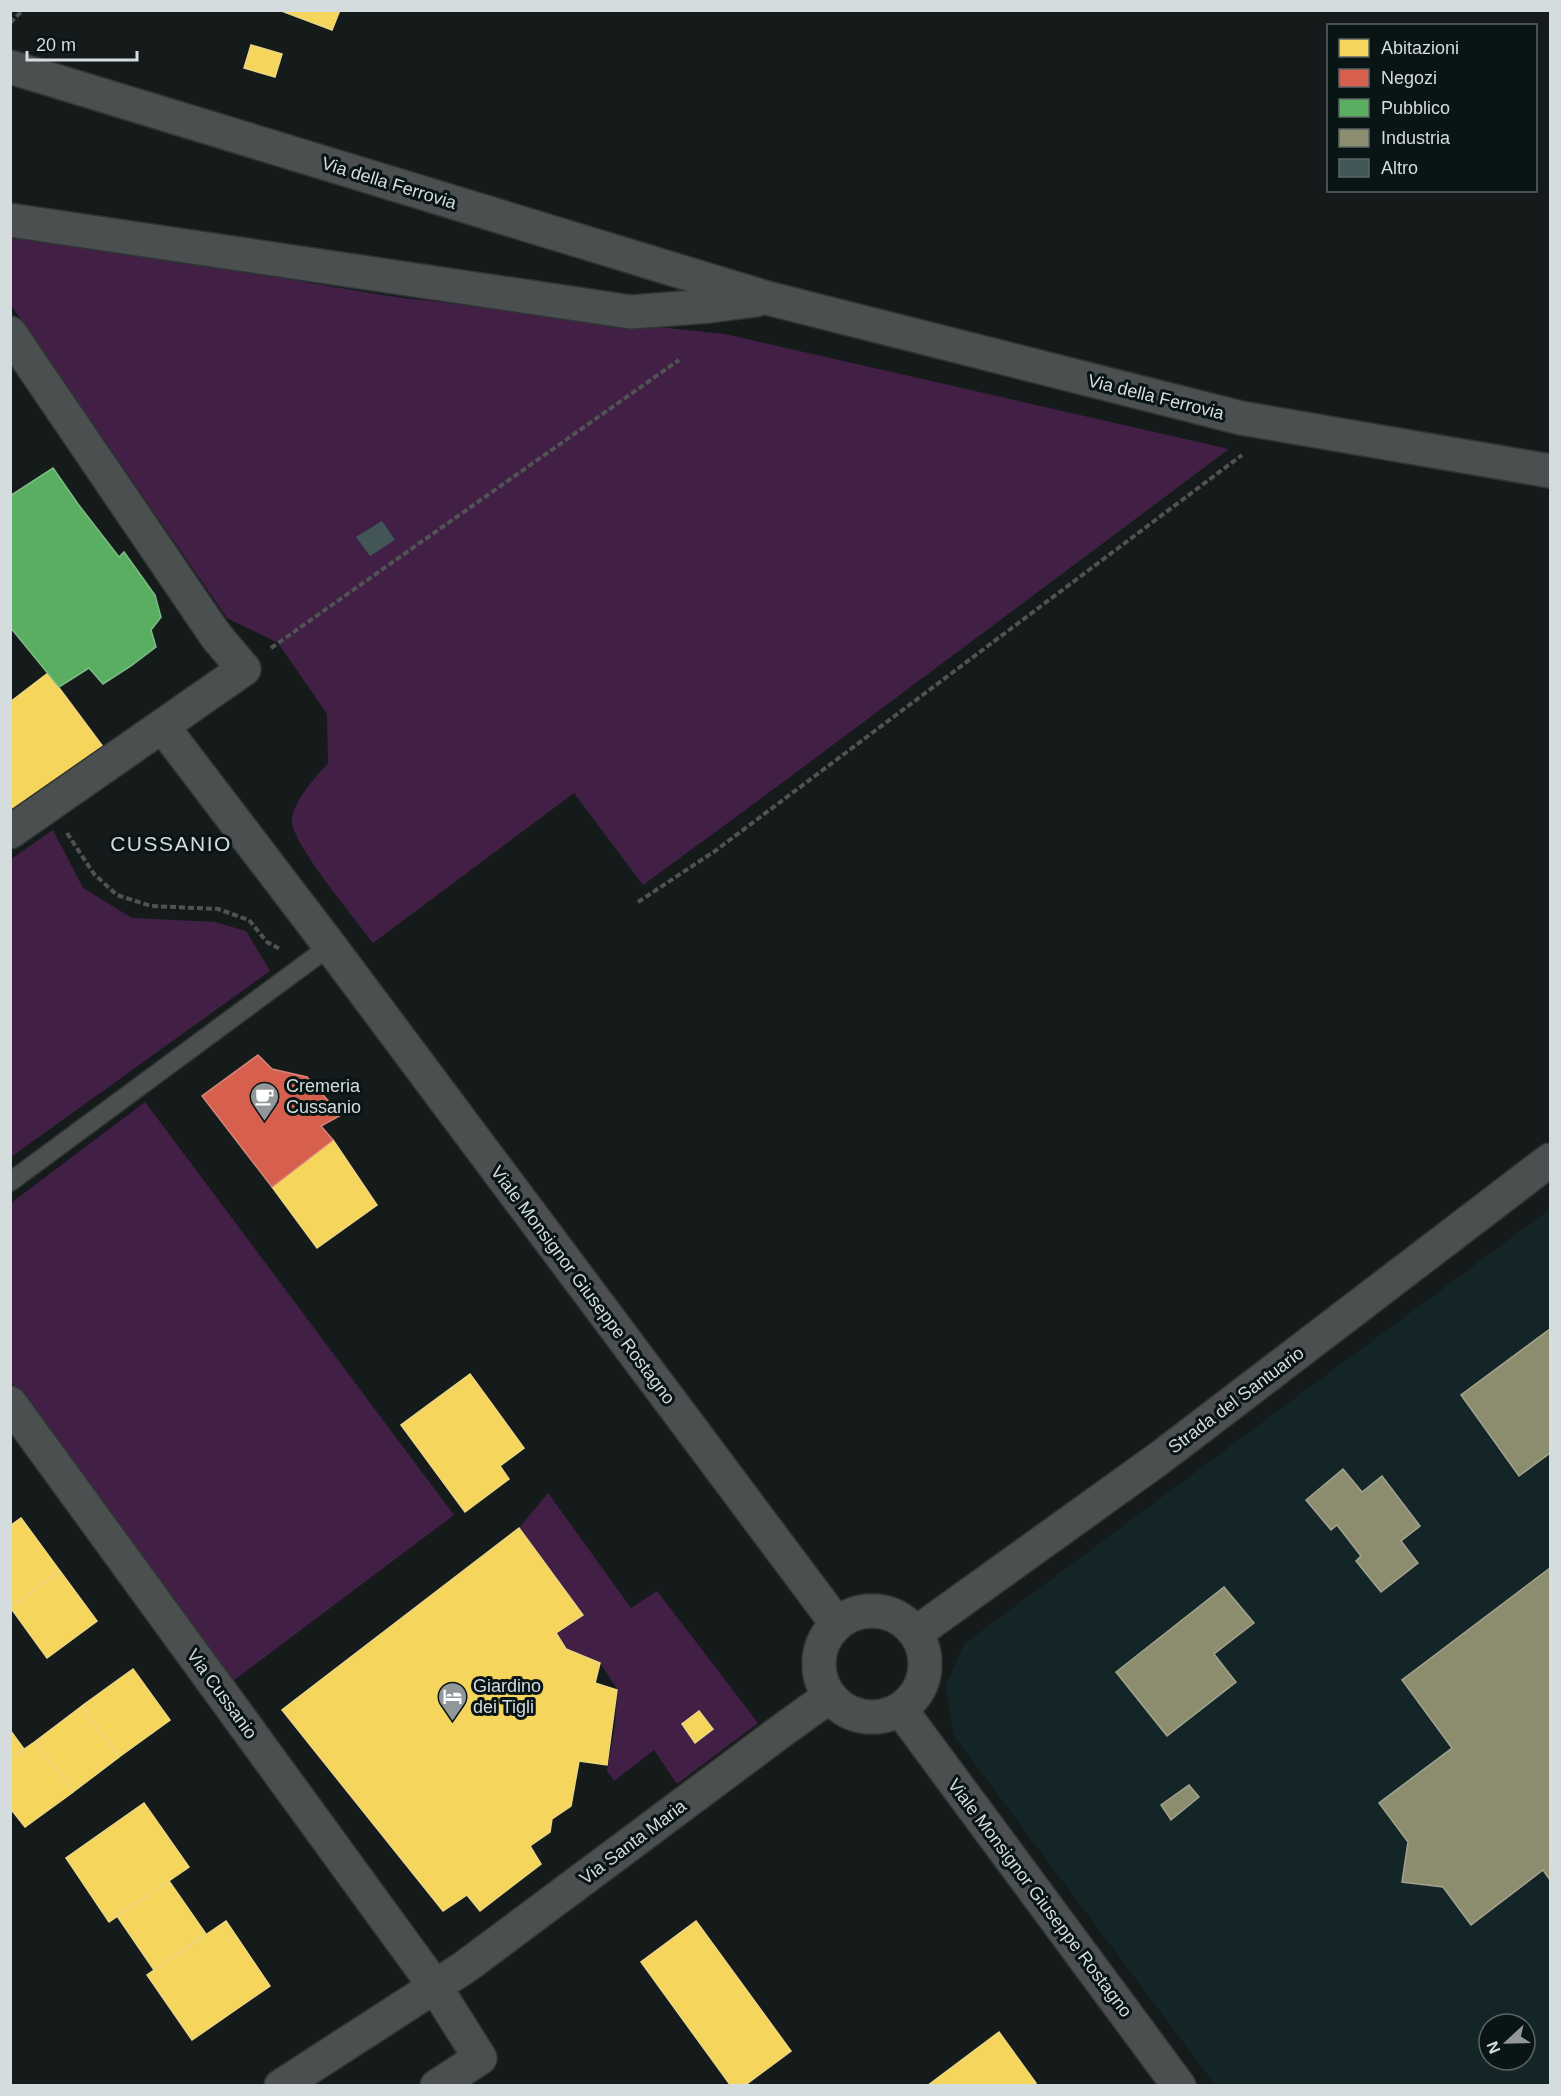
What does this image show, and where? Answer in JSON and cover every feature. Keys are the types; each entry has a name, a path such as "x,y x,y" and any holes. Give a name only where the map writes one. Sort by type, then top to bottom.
{"street":[{"name":"Via della Ferrovia","path":"10,67 767,298 1218,412 1551,471"},
{"name":"Via della Ferrovia","path":"10,220 631,312 710,306 767,298"},
{"path":"10,333 216,636 244,669 10,832"},
{"name":"Viale Monsignor Giuseppe Rostagno","path":"163,727 837,1624"},
{"name":"Strada del Santuario","path":"916,1633 1161,1457 1551,1160"},
{"name":"Via Cussanio","path":"10,1403 434,1985"},
{"path":"869,1611 887,1613 903,1620 916,1633 923,1648 926,1666 923,1683 914,1698 901,1710 886,1716 871,1718 855,1715 841,1708 830,1696 822,1683 819,1667 820,1651 827,1636 837,1624 852,1615 869,1611"},
{"name":"Via Santa Maria","path":"281,2085 465,1967 830,1696"},
{"name":"Viale Monsignor Giuseppe Rostagno","path":"901,1710 1179,2085"},
{"path":"434,1985 480,2058 437,2085"}],"lane":[{"path":"10,1182 323,937"}],"path":[{"path":"10,23 23,10"},
{"path":"244,669 679,360"},
{"path":"638,902 715,851 1238,460 1270,423"},
{"path":"49,806 93,874 117,895 151,906 218,909 249,920 267,942 282,950 323,937"}],"shaded area":[{"path":"24,236 389,296 725,334 1229,449 643,885 574,793 373,943 313,864 302,847 292,821 300,798 328,763 327,714 278,643 227,618 11,305 10,239"},
{"path":"53,830 83,888 132,918 215,922 246,931 270,971 11,1157 11,859"},
{"path":"145,1102 454,1515 233,1681 11,1382 11,1203"},
{"path":"1550,1209 1550,2085 1215,2085 954,1736 946,1686 964,1644"},
{"path":"548,1493 631,1608 657,1591 758,1723 677,1784 654,1750 614,1781 607,1771 618,1690 600,1663 566,1649 556,1633 583,1615 519,1528"}],"building: Abitazioni":[{"path":"279,10 340,10 332,30"},
{"path":"251,45 282,54 275,77 244,68"},
{"path":"48,673 104,748 10,813 10,702"},
{"path":"333,1140 377,1205 317,1248 272,1187"},
{"path":"470,1374 524,1448 500,1466 509,1479 465,1512 401,1425"},
{"path":"21,1518 60,1571 10,1607 10,1526"},
{"name":"Giardino dei Tigli","path":"519,1528 583,1615 556,1633 566,1649 600,1663 595,1683 617,1690 607,1765 579,1761 571,1806 552,1819 550,1832 530,1846 541,1864 480,1911 467,1895 443,1911 282,1710"},
{"path":"60,1571 97,1621 47,1658 10,1607"},
{"path":"133,1669 170,1720 119,1757 82,1706"},
{"path":"82,1706 119,1757 73,1792 36,1741"},
{"path":"699,1711 713,1729 695,1743 682,1724"},
{"path":"10,1730 24,1749 10,1759"},
{"path":"36,1741 73,1792 25,1827 10,1808 10,1759"},
{"path":"144,1803 189,1867 109,1922 66,1858"},
{"path":"169,1881 206,1934 154,1970 117,1916"},
{"path":"226,1921 270,1986 192,2040 147,1975"},
{"path":"696,1921 791,2051 744,2086 731,2086 641,1962"},
{"path":"999,2032 1036,2083 1032,2086 927,2086"}],"building: Negozi":[{"path":"258,1055 272,1069 307,1077 341,1115 321,1126 333,1140 272,1187 202,1096"}],"building: Pubblico":[{"path":"53,468 119,557 124,552 155,595 161,617 151,630 156,647 103,684 89,668 59,687 10,627 10,496"}],"building: Industria":[{"path":"1550,1329 1550,1453 1519,1476 1461,1395"},
{"path":"1343,1469 1362,1492 1382,1476 1420,1526 1401,1541 1418,1563 1381,1592 1356,1561 1361,1556 1337,1525 1331,1530 1306,1500"},
{"path":"1550,1568 1550,1880 1543,1870 1471,1925 1443,1887 1402,1882 1408,1842 1379,1803 1452,1748 1402,1680"},
{"path":"1224,1587 1254,1623 1214,1654 1236,1682 1167,1736 1116,1672"},
{"path":"1189,1785 1199,1797 1171,1820 1161,1805"}],"building: Altro":[{"path":"382,521 395,540 370,556 356,537"}],"place":[{"name":"Cremeria Cussanio","path":"265,1122"},
{"name":"Giardino dei Tigli","path":"452,1722"}],"district":[{"name":"CUSSANIO","path":"171,844"}]}
